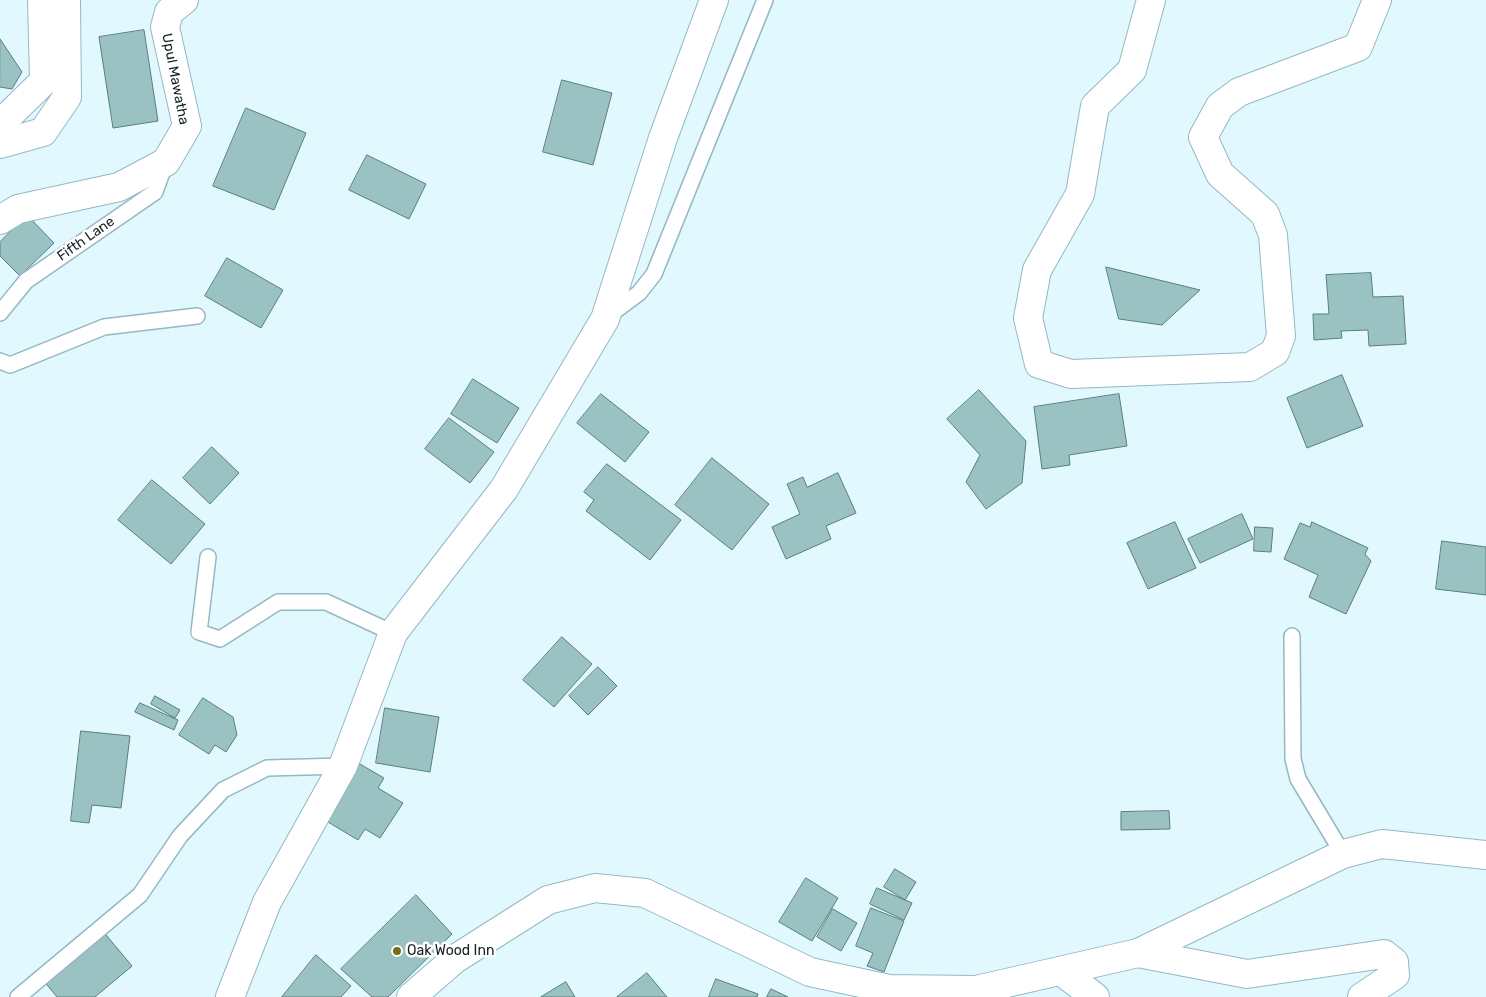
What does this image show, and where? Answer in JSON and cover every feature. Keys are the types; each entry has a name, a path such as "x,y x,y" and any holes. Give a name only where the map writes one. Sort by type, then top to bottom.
{"street":[{"path":"0,124 44,81 42,0"},
{"path":"0,144 43,132 67,97 66,0"},
{"name":"Upul Mawatha","path":"166,162 187,126 165,27 169,12 184,0"},
{"path":"230,997 267,902 343,766 393,633 504,489 605,319 663,138 714,0"},
{"path":"1151,0 1132,70 1095,106 1080,194 1037,270 1028,318 1039,364 1071,374 1250,367 1274,352 1281,336 1273,236 1265,214 1220,174 1203,137 1220,106 1239,92 1358,47 1377,0"},
{"path":"0,220 18,209 119,186 166,162"},
{"path":"411,997 455,958 548,900 595,888 645,893 810,972 865,991 889,989 976,990 1138,953 1343,854 1382,844 1486,855"},
{"path":"1138,953 1247,974 1384,954 1394,962 1395,975 1362,997"},
{"path":"1061,971 1095,997"}],"lane":[{"path":"605,319 639,293 654,274 765,0"},
{"name":"Fifth Lane","path":"0,313 26,281 155,192 166,162"},
{"path":"0,361 10,365 104,327 197,316"},
{"path":"208,557 199,632 220,639 278,602 326,602 393,633"},
{"path":"1292,636 1293,759 1298,779 1343,854"},
{"path":"18,997 140,895 180,836 223,790 266,768 343,766"}],"building":[{"path":"144,30 158,121 113,128 99,37"},
{"path":"0,39 22,72 12,89 0,87"},
{"path":"562,80 612,93 593,165 543,152"},
{"path":"246,108 306,133 274,210 213,186"},
{"path":"367,155 426,184 409,219 349,190"},
{"path":"27,215 54,243 20,276 0,256 0,242"},
{"path":"227,258 283,290 261,328 205,296"},
{"path":"1106,267 1200,290 1162,325 1119,319"},
{"path":"1371,273 1373,297 1403,296 1406,344 1369,346 1368,330 1341,331 1342,338 1314,340 1313,314 1329,314 1326,275"},
{"path":"1342,375 1363,426 1307,448 1287,398"},
{"path":"473,379 519,408 497,443 451,414"},
{"path":"979,390 1026,441 1022,483 986,509 966,482 980,455 947,419"},
{"path":"601,394 649,432 625,462 577,423"},
{"path":"1119,394 1127,446 1069,455 1070,465 1042,469 1034,407"},
{"path":"449,418 494,452 470,483 425,449"},
{"path":"212,447 239,473 210,504 183,478"},
{"path":"712,458 769,504 732,550 675,505"},
{"path":"607,464 681,520 650,560 586,511 594,500 584,492"},
{"path":"838,473 856,513 826,526 831,539 786,559 772,527 800,514 787,484 803,477 807,487"},
{"path":"152,480 205,524 171,564 118,520"},
{"path":"1242,514 1253,539 1200,563 1188,539"},
{"path":"1175,522 1196,568 1148,589 1127,543"},
{"path":"1312,522 1368,548 1365,554 1371,561 1346,614 1309,597 1318,575 1284,559 1300,523 1310,527"},
{"path":"1255,527 1273,528 1271,552 1254,551"},
{"path":"1442,541 1486,547 1486,595 1436,589"},
{"path":"562,637 592,664 554,707 523,680"},
{"path":"598,667 617,686 588,715 569,696"},
{"path":"155,696 180,710 175,718 151,704"},
{"path":"203,698 233,717 237,735 226,752 215,745 209,754 179,735"},
{"path":"140,703 178,720 174,730 135,712"},
{"path":"385,708 439,717 430,772 376,763"},
{"path":"81,731 130,736 121,808 92,805 89,823 71,821"},
{"path":"353,760 384,778 378,788 403,803 380,838 365,829 358,840 318,816"},
{"path":"1169,811 1170,829 1121,830 1121,812"},
{"path":"895,869 916,882 905,900 884,887"},
{"path":"806,878 838,898 812,941 779,922"},
{"path":"877,888 912,903 904,920 870,904"},
{"name":"Oak Wood Inn","path":"416,895 452,934 388,997 372,997 341,969"},
{"path":"871,908 904,921 884,972 867,966 873,953 856,946"},
{"path":"833,909 857,923 841,951 817,937"},
{"path":"102,930 132,966 95,997 57,997 43,980"},
{"path":"316,955 351,986 341,997 282,997"},
{"path":"647,973 667,997 617,997"},
{"path":"716,979 758,994 757,997 709,997"},
{"path":"566,982 575,997 541,997"},
{"path":"771,989 788,997 767,997"}],"place":[{"name":"Oak Wood Inn","path":"397,951"}]}
